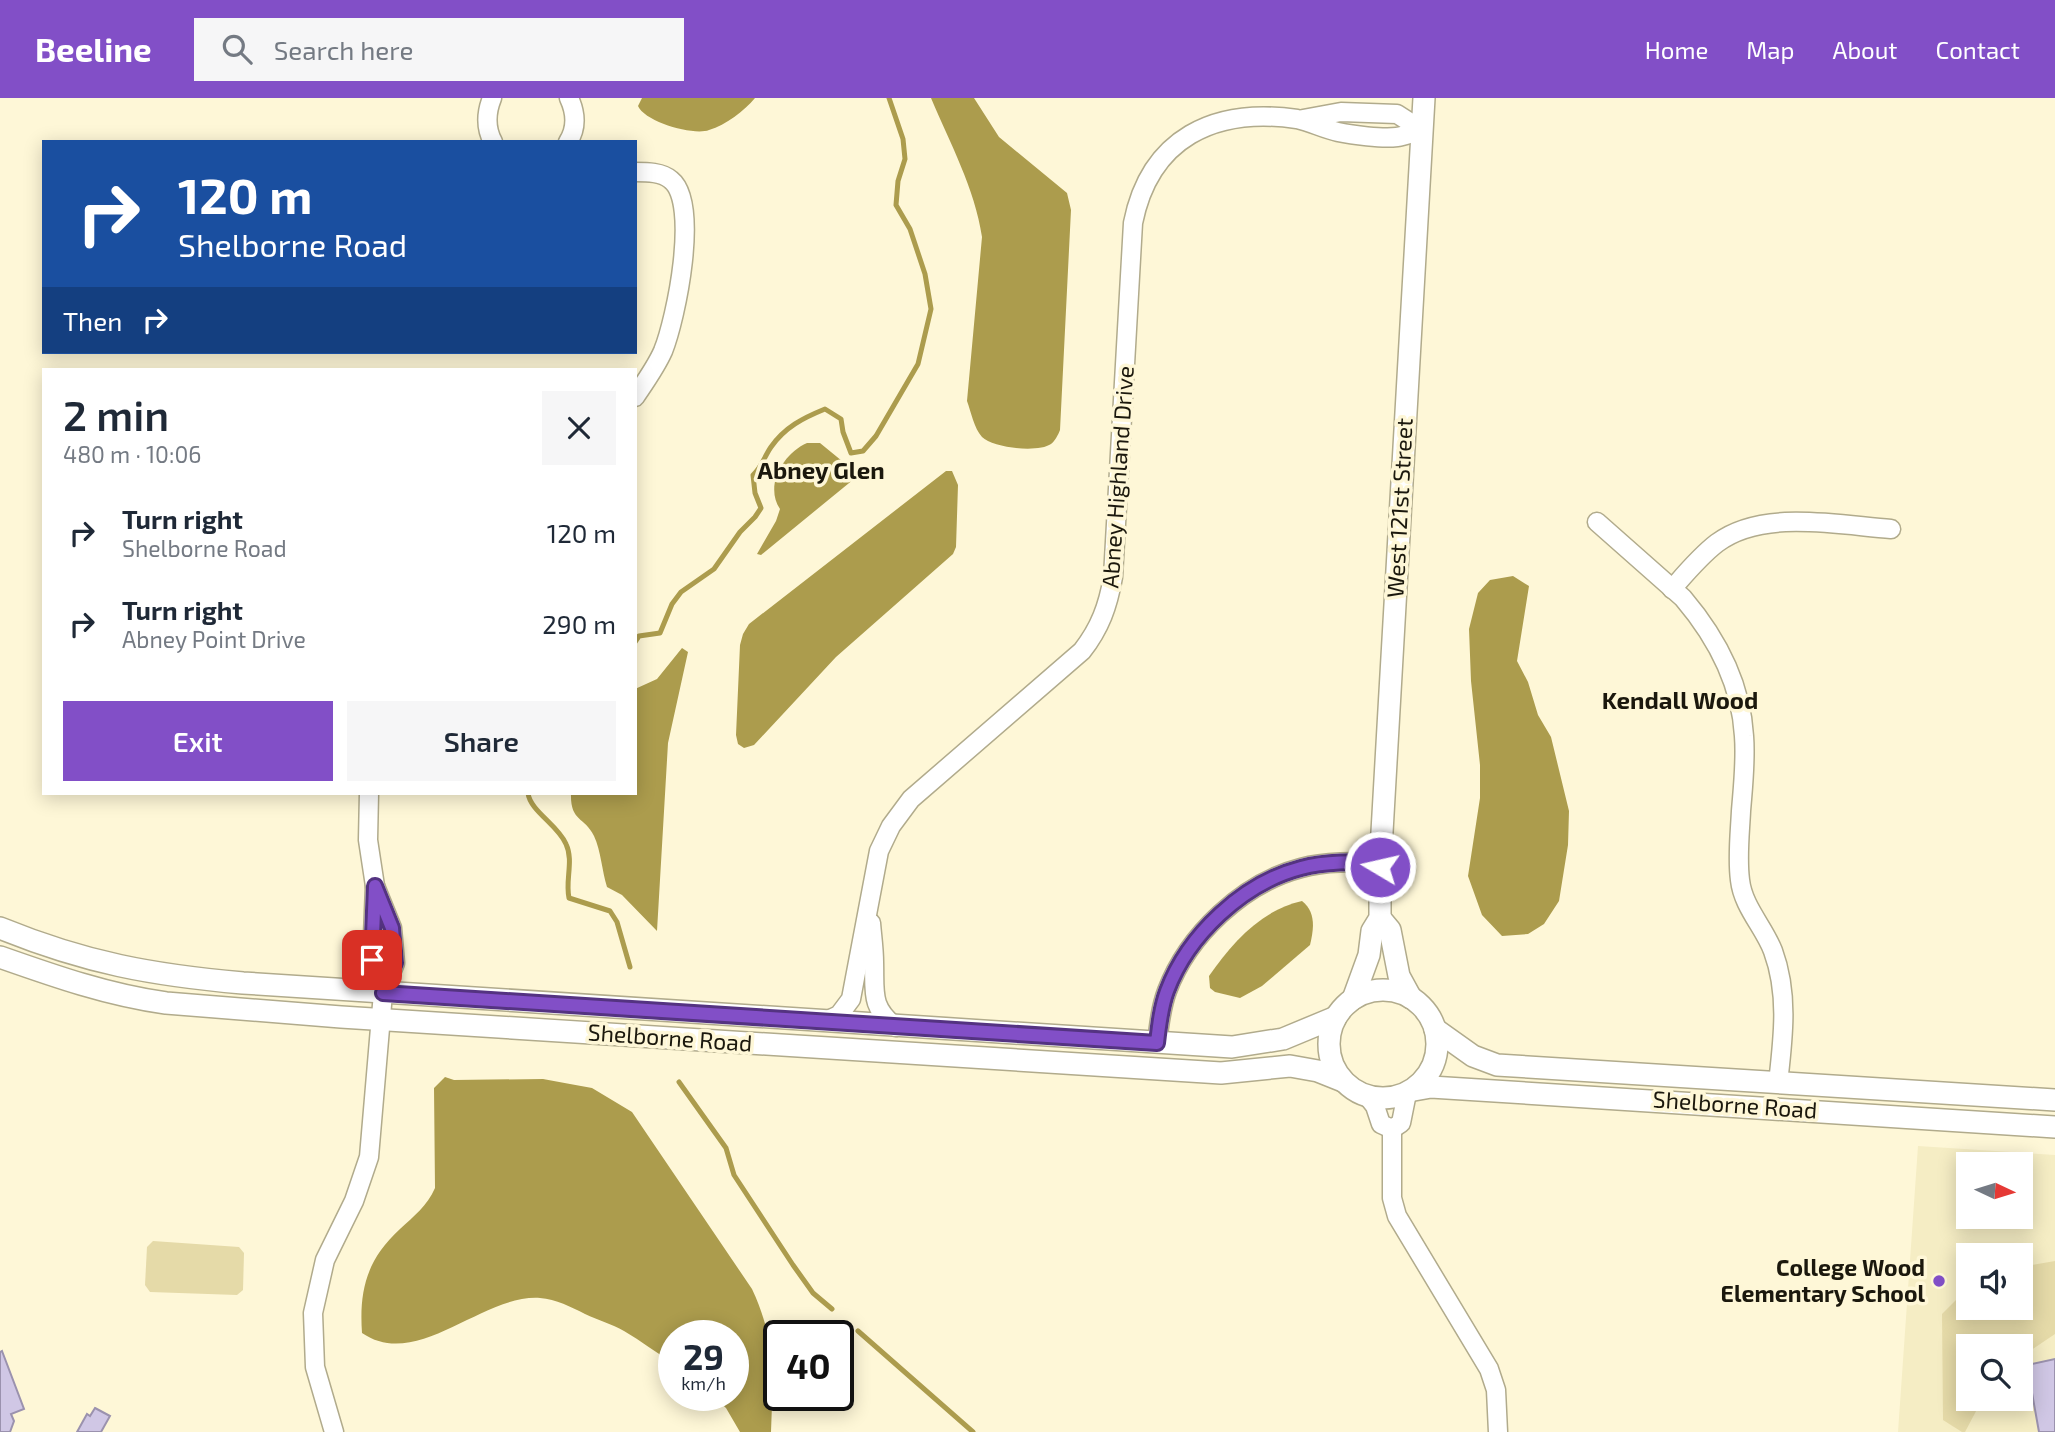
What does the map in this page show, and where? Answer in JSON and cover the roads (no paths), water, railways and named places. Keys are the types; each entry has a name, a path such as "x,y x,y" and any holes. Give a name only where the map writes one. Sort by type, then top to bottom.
{"street":[{"path":"492,98 487,124 492,140"},
{"path":"569,98 575,122 569,140"},
{"name":"West 121st Street","path":"1353,999 1369,955 1371,931 1380,918 1380,863 1424,98"},
{"name":"Abney Highland Drive","path":"826,1021 839,1015 850,999 879,851 891,826 911,799 1082,651 1094,635 1109,604 1114,578 1133,223 1142,189 1160,159 1171,146 1213,124 1250,117 1299,120 1339,132 1395,137 1422,130"},
{"path":"637,172 658,173 671,179 684,201 686,212 681,281 673,319 663,352 637,394"},
{"path":"1672,589 1718,542 1747,528 1790,521 1891,528"},
{"path":"1597,522 1694,612 1731,673 1745,737 1740,881 1748,904 1772,949 1780,975 1783,1025 1778,1083"},
{"path":"334,1432 315,1367 313,1313 325,1260 354,1201 369,1157 382,1007 372,960 375,886 369,840 369,795"},
{"path":"1157,1043 1163,1003 1176,970 1198,939 1225,910 1257,887 1299,868 1343,862 1380,863"},
{"name":"Abney Highland Drive","path":"869,898 874,961 873,993 883,1017 897,1027"},
{"name":"West 121st Street","path":"1380,918 1390,930 1399,976 1411,998"},
{"name":"Shelborne Road","path":"0,928 82,958 148,973 243,983 382,1007 1221,1073 1290,1066 1318,1071 1343,1081"},
{"name":"Shelborne Road","path":"0,957 75,983 143,1000 826,1021 1233,1047 1283,1039 1336,1017"},
{"path":"1374,991 1397,992 1411,998 1422,1007 1435,1029 1435,1059 1428,1075 1410,1091 1383,1099 1359,1093 1343,1081 1331,1060 1329,1047 1336,1017 1353,999 1374,991"},
{"name":"Shelborne Road","path":"1435,1029 1473,1056 1497,1065 2055,1100"},
{"name":"Shelborne Road","path":"1410,1091 1431,1087 2055,1127"},
{"path":"1392,1129 1401,1123 1410,1091"},
{"path":"1368,1097 1375,1106 1381,1124 1392,1129"},
{"path":"1392,1129 1392,1198 1397,1216 1489,1369 1496,1390 1498,1432"}],"waterway":[{"path":"637,639 639,636 660,633 672,604 681,592 714,569 740,532 755,517 761,508 755,493 753,475 782,434 825,409 841,419 851,453 863,451 876,436 918,364 931,309 925,274 910,229 896,205 898,181 905,159 903,139 889,98"},
{"path":"529,795 534,806 566,844 569,857 569,898 610,911 617,922 630,967"},
{"path":"679,1082 726,1148 734,1175 793,1265 813,1293 832,1309"},
{"path":"858,1331 973,1432"}],"place":[{"name":"College Wood Elementary School","path":"1939,1281"}],"district":[{"name":"Abney Glen","path":"821,471"},
{"name":"Kendall Wood","path":"1680,701"}]}
